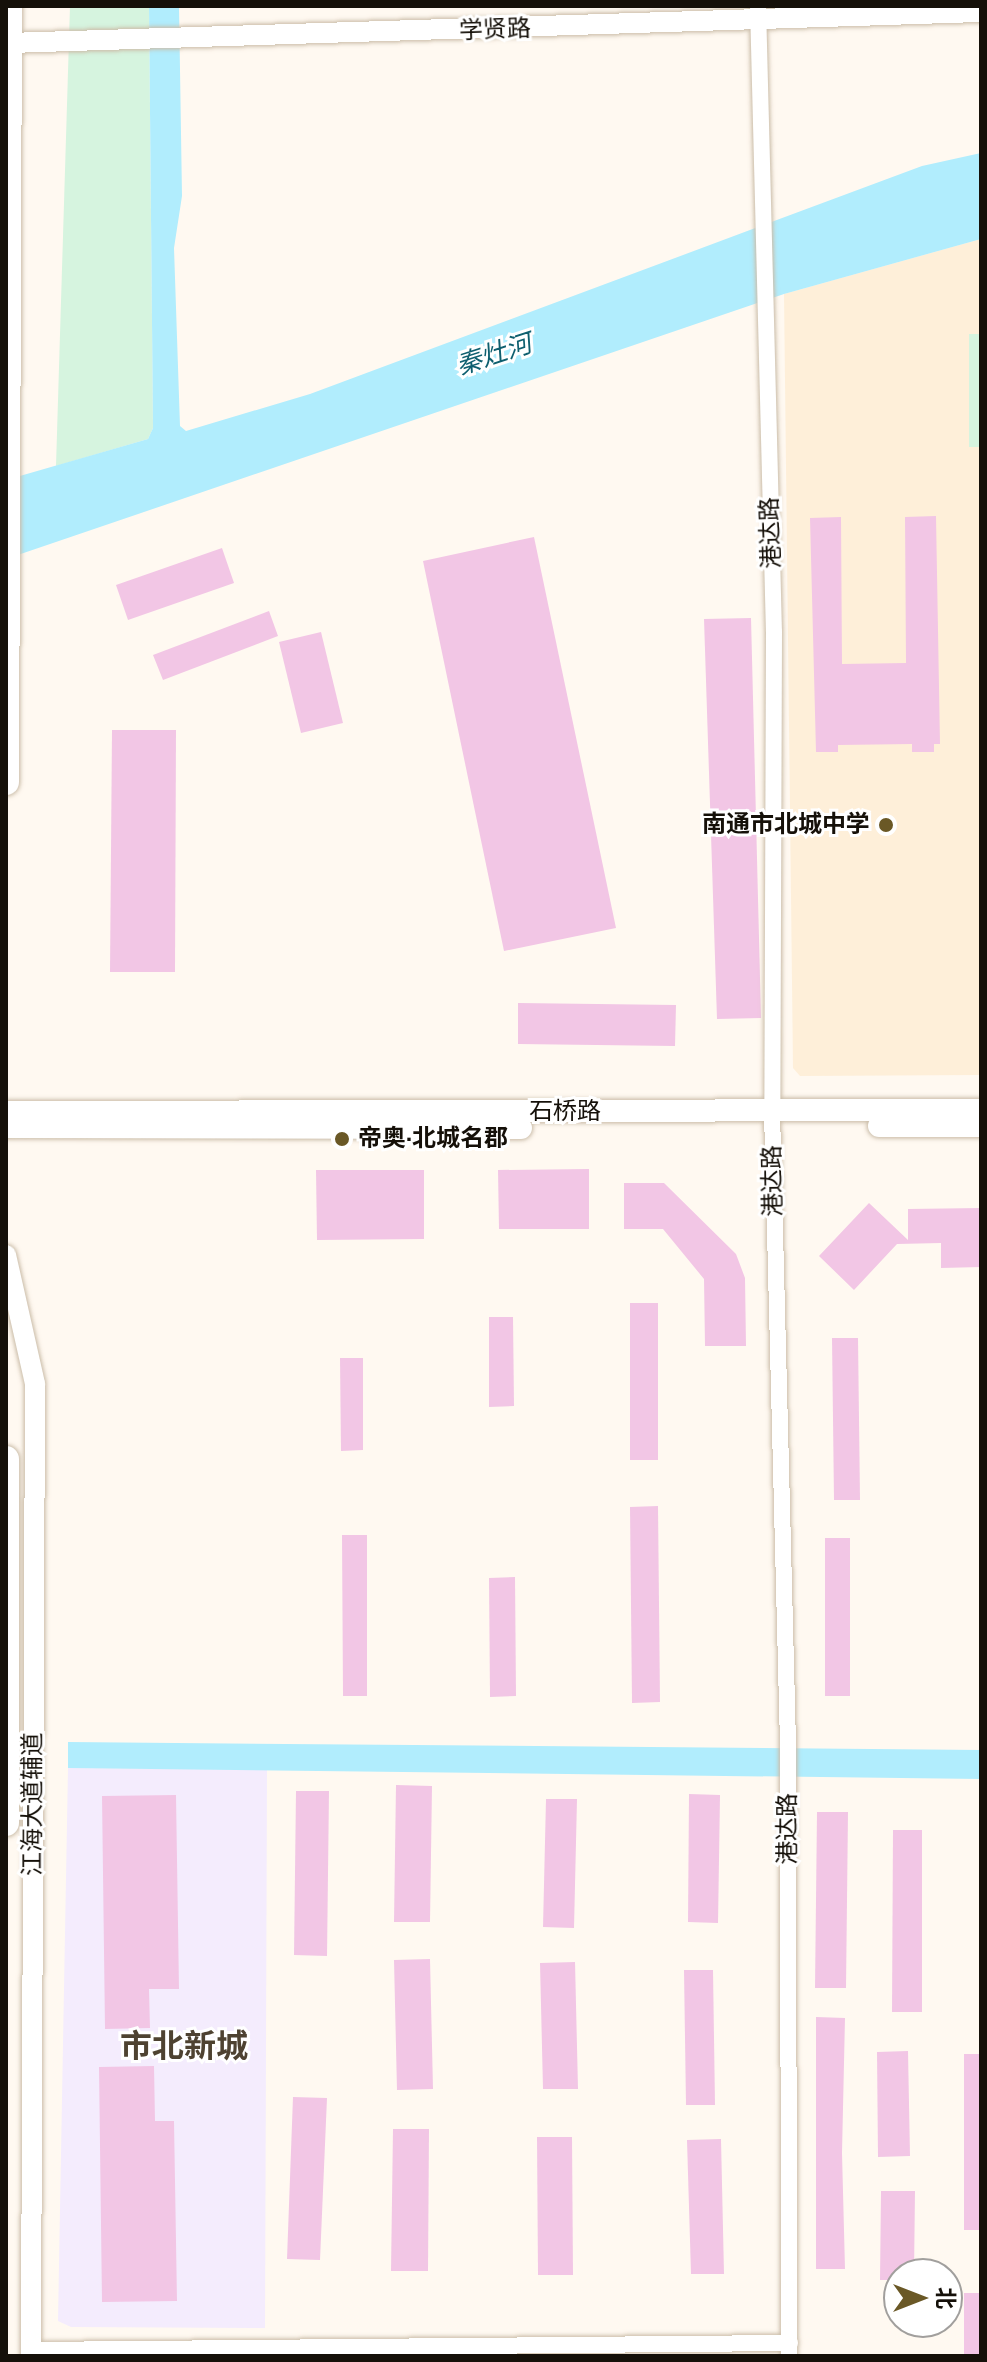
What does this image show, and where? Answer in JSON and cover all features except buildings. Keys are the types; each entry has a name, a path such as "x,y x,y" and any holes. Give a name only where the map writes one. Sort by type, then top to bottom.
{"main road":[{"path":"6,782 9,6"},
{"path":"9,43 20,6"},
{"name":"石桥路","path":"6,1127 772,1119 981,1110"},
{"name":"石桥路","path":"6,1112 772,1119 981,1126"},
{"path":"6,1459 6,1823"}],"street":[{"name":"学贤路","path":"9,43 187,39 758,14 981,12"},
{"name":"港达路","path":"758,14 774,632 772,1119 788,1743 790,2349"},
{"name":"江海大道辅道","path":"6,1255 35,1384 31,2353"},
{"path":"31,2353 790,2349"}],"shaded area":[{"name":"南通市北城中学","path":"981,239 981,1075 800,1076 793,1068 784,294"},
{"path":"68,1768 267,1769 265,2328 71,2327 58,2321"}],"green space":[{"path":"70,6 149,6 153,428 148,439 56,466"},
{"path":"969,334 981,334 981,447 969,447"}],"water":[{"name":"秦灶河","path":"149,6 179,6 182,196 174,248 180,426 186,431 310,394 922,166 981,153 981,239 784,294 6,559 6,480 148,439 153,428"},
{"path":"68,1742 981,1750 981,1779 68,1768"}],"place":[{"name":"南通市北城中学","path":"886,825"},
{"name":"帝奥·北城名郡","path":"342,1139"}],"district":[{"name":"市北新城","path":"184,2047"}]}
